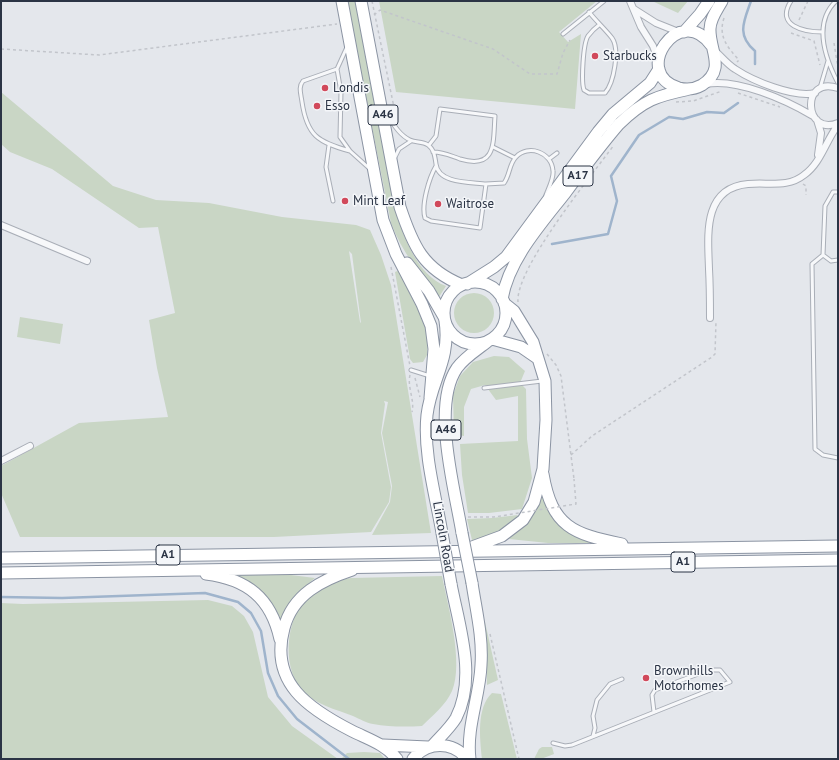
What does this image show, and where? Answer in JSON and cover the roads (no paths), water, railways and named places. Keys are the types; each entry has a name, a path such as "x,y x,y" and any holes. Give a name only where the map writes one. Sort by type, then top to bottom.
{"highway":[{"name":"A46","path":"342,1 383,220 389,237 431,326 434,349 431,376 425,398"},
{"name":"A46","path":"361,1 400,207 407,227 428,264 435,271 465,284"},
{"path":"709,1 682,32 667,40 661,49 659,64 664,78 671,84 680,88 690,89 703,84 711,77 715,67 711,24 722,1"},
{"path":"682,32 699,35 712,47"},
{"name":"A17","path":"465,284 501,262 540,212 605,123 624,104 646,86 659,64"},
{"name":"A17","path":"503,301 507,282 520,255 551,211 619,124 634,110 655,97 690,89"},
{"name":"A46","path":"389,237 406,263 429,292 445,319"},
{"path":"458,551 494,540 516,526 526,515 534,502 543,469 546,420 545,381 541,355 514,311 503,301 498,293 489,286 480,283 465,284 453,292 448,299 445,319 452,334 461,341 474,344 489,340 499,333 504,324 506,314 503,301"},
{"name":"Lincoln Road","path":"413,759 430,747 455,718 464,693 465,657 426,441 427,416 425,398 445,356 448,337 445,319"},
{"path":"489,340 521,347 541,355"},
{"name":"Lincoln Road","path":"469,759 469,741 482,665 481,636 448,451 445,422 449,385 457,368 464,360 489,340"},
{"path":"543,469 550,502 559,517 572,528 588,537 644,548"},
{"name":"A1","path":"1,558 838,546"},
{"name":"A1","path":"1,573 174,569 838,560"},
{"path":"281,644 288,616 307,592 323,581 364,567"},
{"path":"174,569 230,578 247,587 261,599 271,613 281,644 285,674 298,696 324,716 383,745 398,759"},
{"path":"383,745 451,747 461,752 469,759"}],"street":[{"path":"630,1 659,64"},
{"path":"634,9 656,23 682,32"},
{"path":"712,47 733,68 746,75 793,94 807,95 828,86 838,88"},
{"path":"703,84 725,82 742,86 799,108 825,124 838,124 818,159 809,171 795,180 777,184 742,185 730,190 716,202 711,213 709,226 710,318"},
{"path":"817,91 810,103 821,133 818,159"},
{"path":"1,225 87,261"},
{"path":"1,461 30,446"}],"lane":[{"path":"563,34 604,1"},
{"path":"791,1 785,13 791,24 806,30 823,32"},
{"path":"836,1 825,15 823,32 828,61 838,83"},
{"path":"589,12 613,39 615,49 612,82 605,93 589,93 584,90 582,84 587,38 599,25"},
{"path":"350,42 337,69 341,92 340,137 350,151 364,162 375,175"},
{"path":"817,91 828,61"},
{"path":"337,69 303,80 300,85 302,106 308,127 315,137 329,145 350,151"},
{"path":"380,101 397,130 411,141 422,142 429,146 433,152 436,166 442,176 448,178 486,184 504,183 514,158 527,150 538,151 549,159 554,173 540,212"},
{"path":"429,146 436,136 440,109 495,116 493,147 490,155 479,162 460,159 443,152 433,152"},
{"path":"392,164 399,148 411,141"},
{"path":"329,145 326,167 333,201"},
{"path":"493,147 514,158"},
{"path":"549,159 557,153"},
{"path":"436,166 429,180 424,212 425,218 428,220 480,228 486,184"},
{"path":"838,192 833,192 825,206 823,255 812,264 815,449 823,455 838,458"},
{"path":"823,255 831,261 838,260"},
{"path":"411,370 431,376"},
{"path":"484,388 545,381"},
{"path":"553,742 565,746 593,736 723,685 730,682 720,670 709,670 655,690 652,695 654,712"},
{"path":"593,736 595,728 593,716 597,700 610,684 622,679"}],"waterway":[{"path":"751,1 743,28 745,39 755,51 755,64"},
{"path":"552,244 608,234 617,201 611,176 639,135 669,117 683,119 707,112 724,113 738,103"},
{"path":"1,597 62,598 205,593 238,602 251,613 261,631 268,673 278,696 297,719 349,759"}],"place":[{"name":"Starbucks","path":"595,56"},
{"name":"Londis","path":"325,88"},
{"name":"Esso","path":"317,106"},
{"name":"Mint Leaf","path":"345,201"},
{"name":"Waitrose","path":"438,204"},
{"name":"Brownhills Motorhomes","path":"646,678"}]}
